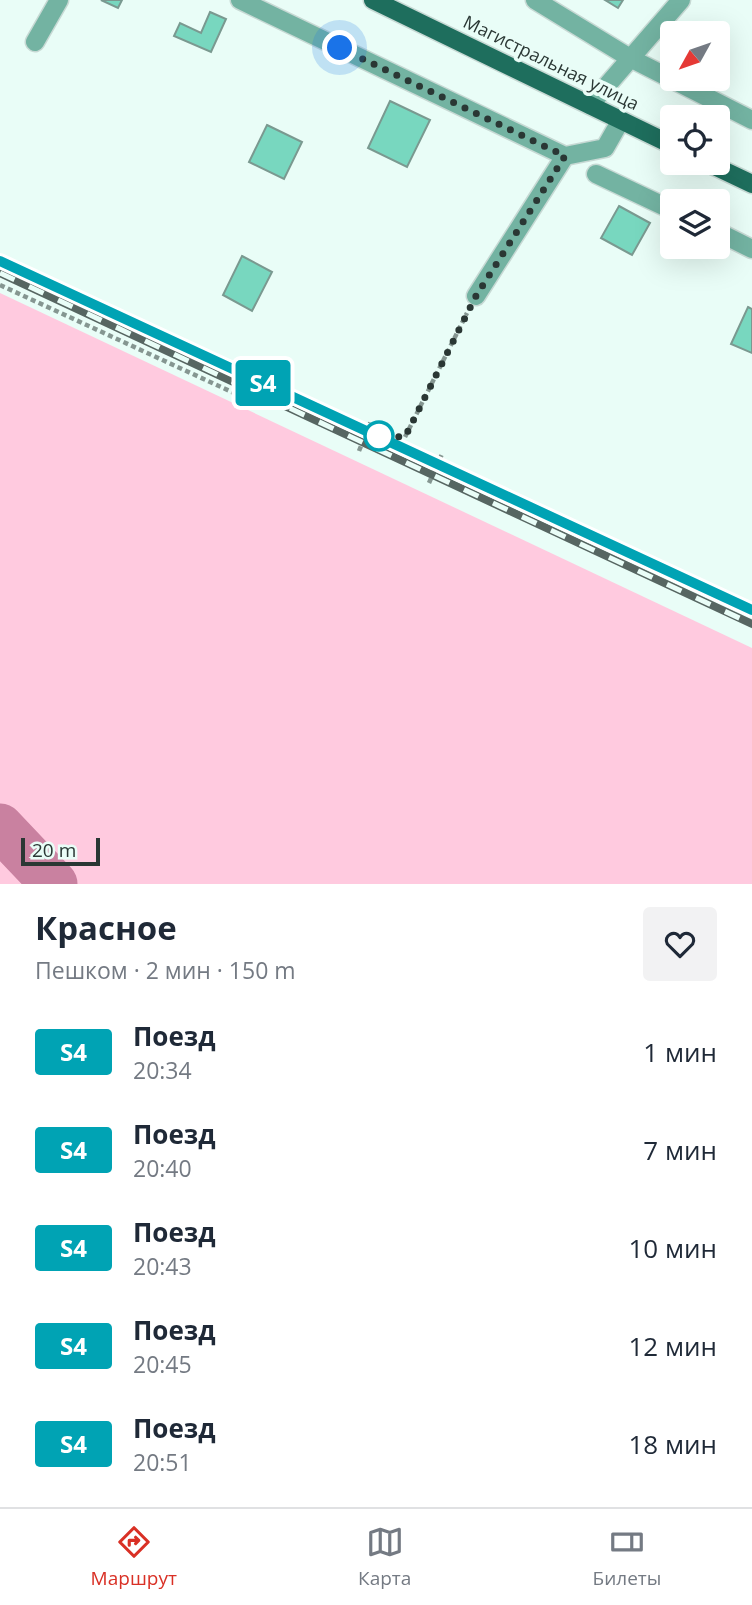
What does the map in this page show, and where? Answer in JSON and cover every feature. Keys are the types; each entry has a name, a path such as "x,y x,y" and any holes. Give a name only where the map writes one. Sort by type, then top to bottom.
{"main road":[{"name":"Магистральная улица","path":"373,0 660,139"},
{"path":"730,174 752,184"}],"street":[{"path":"35,41 59,0"},
{"path":"240,0 565,156 605,148 621,120"},
{"path":"535,0 630,58 752,120"},
{"path":"590,105 681,0"},
{"path":"476,296 565,156"},
{"path":"596,174 660,204"},
{"path":"730,238 752,249"}],"path":[{"path":"0,285 247,399"},
{"path":"405,437 476,296"},
{"path":"359,451 371,421"},
{"path":"429,483 442,454"}],"shaded area":[{"path":"0,293 752,648 752,884 0,884"}],"building":[{"path":"101,0 122,0 118,8"},
{"path":"605,0 623,0 618,8"},
{"path":"210,12 226,19 211,52 174,36 180,23 201,33"},
{"path":"390,101 430,120 407,167 368,148"},
{"path":"267,125 302,142 284,179 249,162"},
{"path":"619,206 650,223 632,255 601,238"},
{"path":"242,256 272,272 252,311 223,295"},
{"path":"748,307 752,309 752,353 731,344"}],"waterway":[{"path":"0,827 54,884"}],"railway":[{"path":"0,261 752,610"},
{"path":"0,273 752,624"}],"train":[{"name":"S4","path":"0,261 752,610"}],"route":[{"path":"340,48 565,156 476,296 405,437 379,436"}]}
